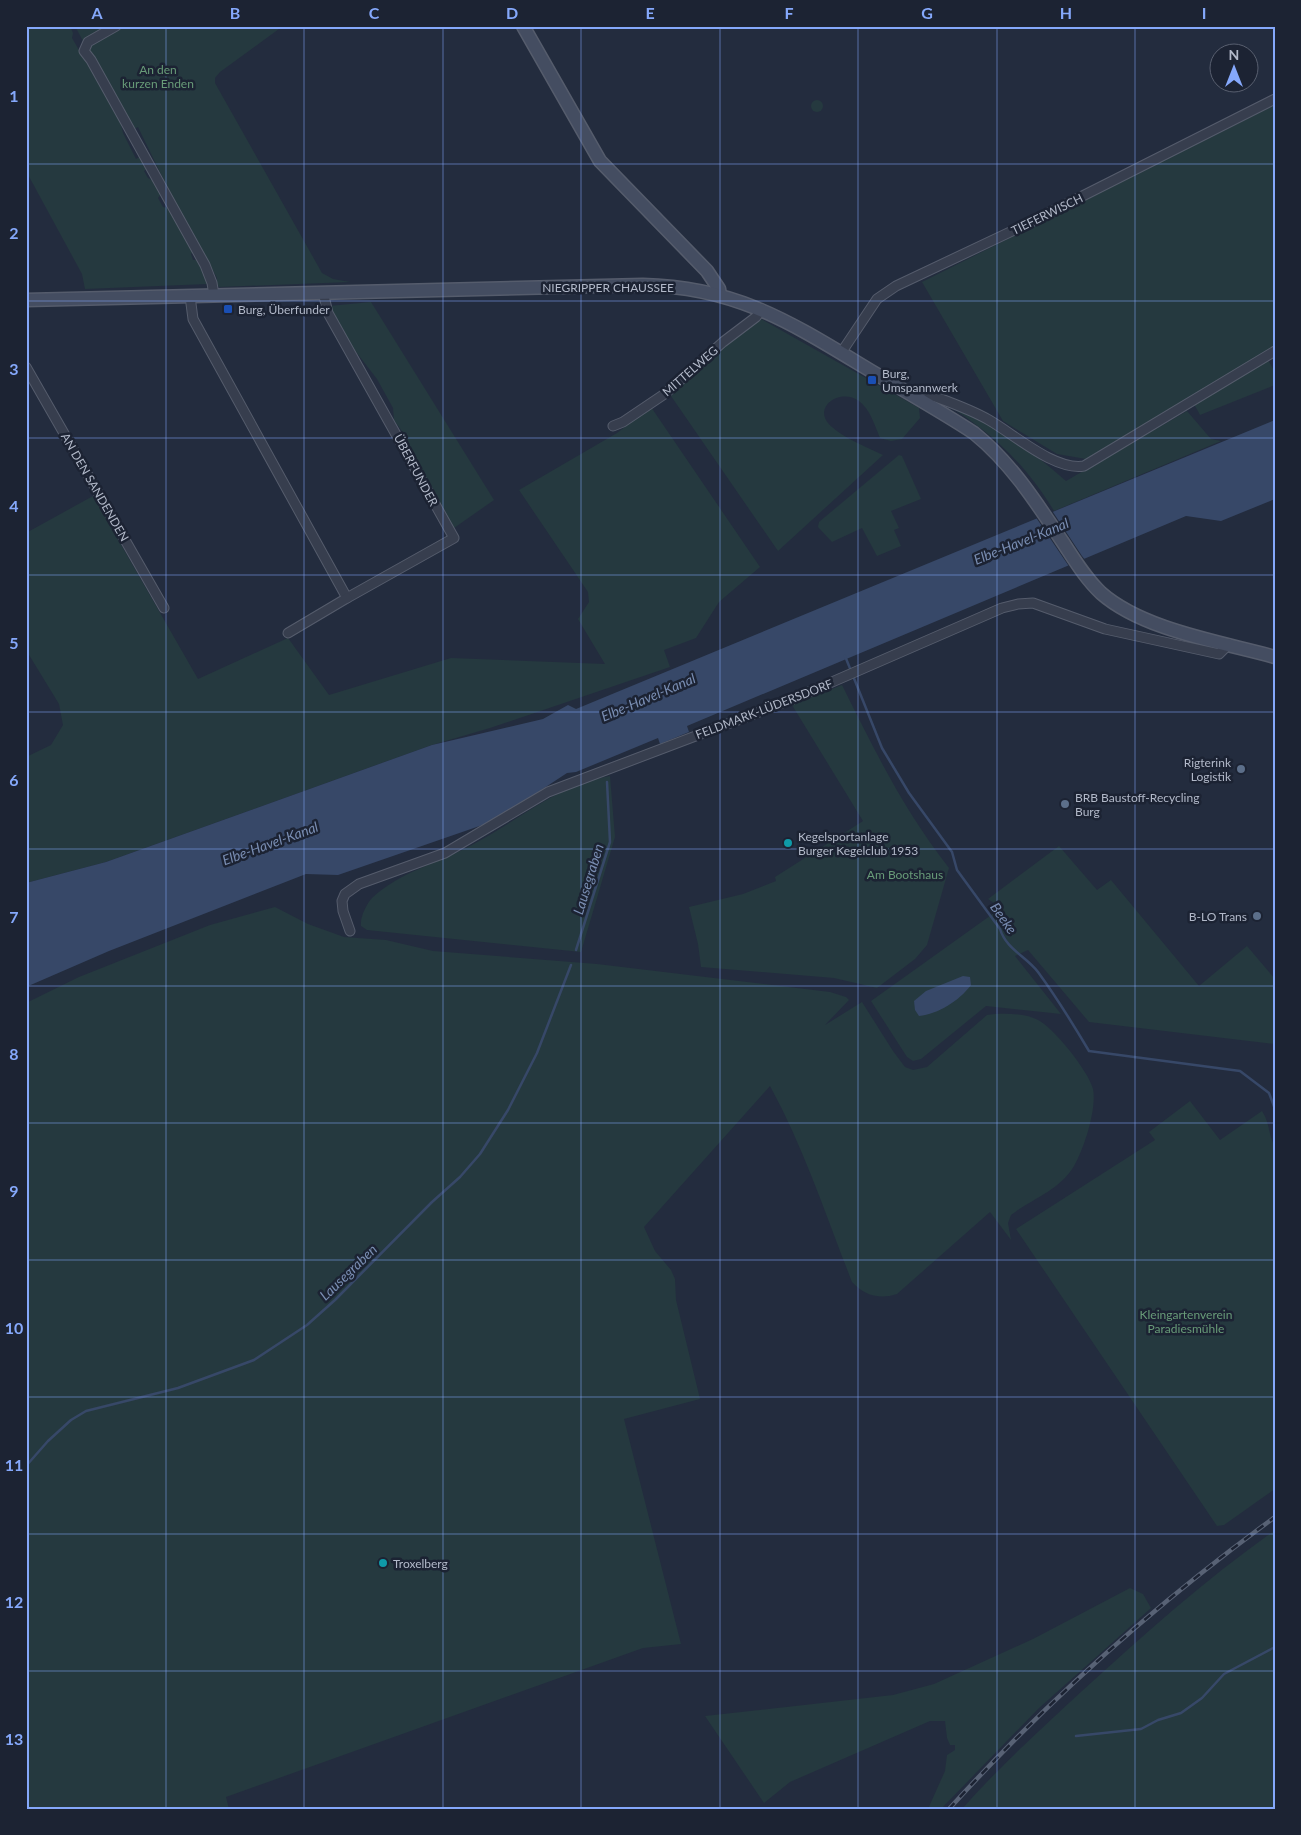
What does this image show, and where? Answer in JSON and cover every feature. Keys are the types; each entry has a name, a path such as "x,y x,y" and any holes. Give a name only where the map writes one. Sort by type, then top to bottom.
{"main road":[{"path":"523,26 600,161 707,271 717,285 720,295"},
{"name":"NIEGRIPPER CHAUSSEE","path":"26,300 644,285 674,286 720,295 762,309 923,401 985,442 1010,467 1081,570 1100,592 1135,615 1275,656"}],"street":[{"path":"116,26 88,42 84,51 91,60 205,265 212,283 214,295"},
{"name":"TIEFERWISCH","path":"841,353 877,299 896,286 1054,211 1275,99"},
{"name":"ÜBERFUNDER","path":"288,632 454,538 328,312 323,292"},
{"path":"190,296 193,319 347,598"},
{"name":"MITTELWEG","path":"613,426 623,422 666,393 723,342 756,317 762,309"},
{"path":"923,401 933,396 966,408 1053,460 1079,467 1092,462 1275,351"},
{"name":"AN DEN SANDENDEN","path":"26,367 164,608"},
{"name":"FELDMARK-LÜDERSDORF","path":"350,931 343,911 342,901 345,894 359,884 445,853 548,792 785,702 1002,608 1026,603 1056,610 1081,622 1105,629 1219,654 1229,644"}],"green space":[{"name":"An den kurzen Enden","path":"26,26 70,26 73,33 72,38 86,62 90,63 120,120 123,133 136,159 141,156 148,168 144,171 148,178 154,181 161,194 158,198 163,207 169,208 193,251 191,254 193,260 199,260 208,284 85,289 82,274 26,171"},
{"name":"An den kurzen Enden","path":"75,26 111,26 84,43"},
{"name":"An den kurzen Enden","path":"121,26 283,26 220,72 215,78 215,83 322,273 333,279 350,282 219,287 216,283 217,278 191,229 188,230 138,127 132,130 89,52 91,44"},
{"path":"817,100 823,106 817,112 811,106"},
{"path":"1275,105 1275,347 1086,459 1057,454 1003,421 922,282"},
{"path":"371,302 494,500 454,528 410,451 406,437 394,420 393,408 377,379 353,348 329,306"},
{"path":"761,319 919,408 920,418 902,439 891,441 880,438 869,413 859,401 851,397 843,397 836,398 830,402 824,413 826,420 832,427 850,439 883,455 778,551 671,396 710,357"},
{"path":"1268,360 1275,372 1275,385 1200,415 1194,404"},
{"path":"944,403 1009,437 1066,481 1187,411 1211,439 1221,441 1054,511 1031,478 1006,450 977,425"},
{"path":"651,407 760,567 719,602 696,638 664,650 670,667 490,728 432,745 106,862 26,883 26,757 51,745 63,725 59,704 26,650 26,533 93,496 198,679 288,638 329,695 451,658 605,664 578,619 589,602 588,592 519,490 617,433"},
{"path":"899,455 902,456 921,499 891,511 899,528 894,530 901,546 877,556 862,528 832,542 818,527 819,522"},
{"name":"Am Bootshaus","path":"842,685 904,802 949,868 927,945 915,959 877,988 834,978 701,967 698,944 689,907 743,894 776,881 775,877 863,821 792,705"},
{"path":"610,776 615,837 581,952 367,930 361,926 362,915 372,898 395,881 470,846 554,796 590,781"},
{"path":"1059,846 1097,890 1111,880 1199,986 1247,946 1275,979 1275,1044 1089,1022 1028,950 1015,956 1061,1014 986,1006 921,1059 913,1061 907,1057 871,1001 1001,908 988,899"},
{"path":"275,907 308,924 344,937 386,940 433,951 597,964 830,992 846,997 849,1000 825,1025 862,1002 905,1067 913,1070 927,1067 987,1015 1011,1014 1030,1017 1052,1030 1078,1061 1090,1081 1094,1097 1089,1129 1078,1159 1068,1175 1053,1188 1011,1215 1008,1223 1011,1240 990,1212 897,1294 890,1296 872,1295 852,1282 794,1134 770,1086 644,1227 655,1251 671,1270 675,1279 676,1300 700,1399 624,1419 681,1644 643,1648 226,1797 229,1809 26,1809 26,1003 79,977 210,925"},
{"name":"Kleingartenverein Paradiesmühle","path":"1190,1101 1220,1140 1262,1111 1275,1147 1275,1489 1224,1525 1217,1526 1016,1229 1155,1140 1149,1132"},
{"path":"1275,1530 1275,1809 962,1809 1021,1748 1129,1649 1200,1587"},
{"path":"1130,1588 1143,1594 1151,1608 1038,1709 941,1809 928,1809 945,1771 947,1755 955,1750 955,1745 950,1745 947,1738 945,1721 930,1721 790,1782 764,1803 705,1716 893,1695 934,1684 1033,1639"}],"water":[{"name":"Elbe-Havel-Kanal","path":"1275,420 1275,499 1221,521 1186,516 687,726 689,732 660,744 658,738 576,772 567,773 494,821 338,875 306,874 109,951 26,987 26,883 106,862 432,745 543,719 568,705 576,709"},
{"path":"963,976 970,977 971,985 966,991 941,1010 919,1016 915,1010 914,1001 926,991"}],"pier":[{"path":"1051,509 1086,561 1070,568 1035,516"}],"waterway":[{"name":"Beeke","path":"845,656 882,748 909,793 952,852 957,870 1000,929 1007,942 1038,972 1065,1011 1089,1051 1240,1071 1269,1093 1275,1109"},
{"name":"Lausegraben","path":"576,950 610,842 607,782"},
{"name":"Lausegraben","path":"26,1466 48,1441 71,1420 86,1411 178,1388 254,1360 307,1325 335,1300 432,1202 460,1177 480,1154 508,1110 537,1053 571,965"},
{"path":"1076,1736 1141,1729 1158,1720 1181,1713 1202,1698 1224,1674 1275,1647"}],"railway":[{"path":"949,1809 1025,1730 1104,1655 1188,1584 1275,1517"}],"place":[{"name":"Burg, Überfunder","path":"228,309"},
{"name":"Burg, Umspannwerk","path":"872,380"},
{"name":"Rigterink Logistik","path":"1241,769"},
{"name":"BRB Baustoff-Recycling Burg","path":"1065,804"},
{"name":"Kegelsportanlage Burger Kegelclub 1953","path":"788,843"},
{"name":"B-LO Trans","path":"1257,916"},
{"name":"Troxelberg","path":"383,1563"}]}
